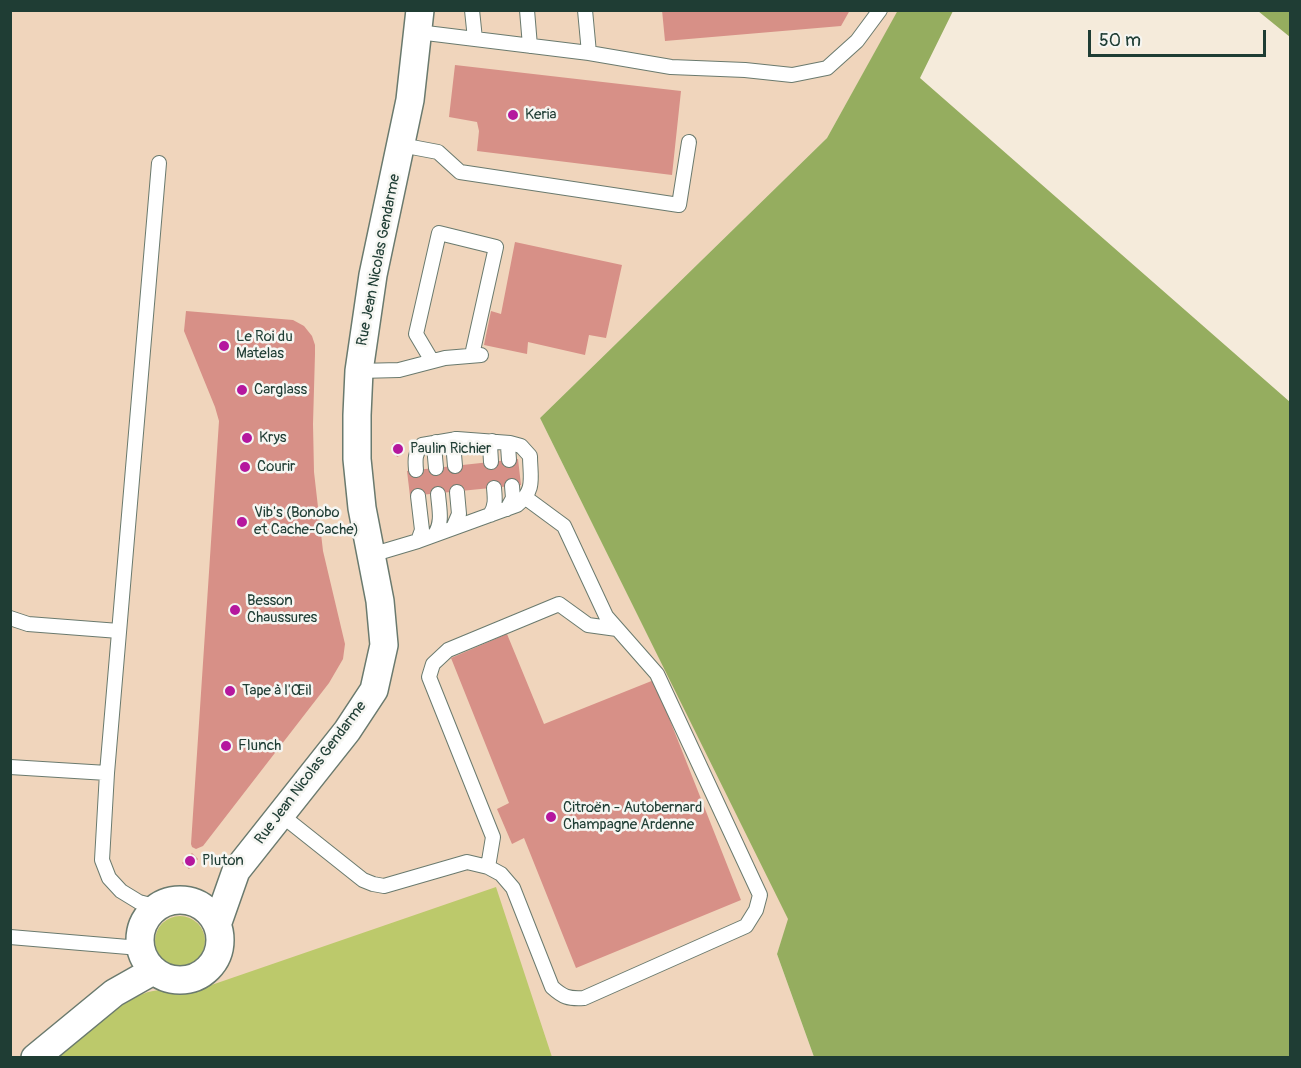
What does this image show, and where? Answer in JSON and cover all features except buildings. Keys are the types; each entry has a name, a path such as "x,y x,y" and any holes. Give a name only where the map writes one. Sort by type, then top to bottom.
{"street":[{"name":"Rue Jean Nicolas Gendarme","path":"217,925 236,871 347,730 374,690 384,645 380,601 362,508 357,459 359,371 373,275 410,100 419,21"},
{"path":"191,902 236,871"},
{"path":"174,901 191,902 202,907 217,925 220,938 219,952 213,963 203,973 191,979 178,981 165,978 153,971 145,961 140,948 143,924 158,907 174,901"},
{"path":"35,1058 114,993 153,971"}],"lane":[{"path":"472,10 475,39"},
{"path":"527,10 530,46"},
{"path":"585,10 589,53"},
{"path":"419,21 475,39 589,53 671,67 745,70 792,75 827,68 857,41 880,10"},
{"path":"401,145 438,152 460,172 679,205 689,142"},
{"path":"158,907 140,902 121,891 109,878 102,860 107,773 159,162"},
{"path":"359,371 399,370 432,362 445,358 477,355 496,247 439,233 416,334 432,362"},
{"path":"371,555 418,541 517,505 526,498 531,487 530,456 521,446 510,443 455,439 422,445 415,460 416,470"},
{"path":"455,439 453,443 455,466"},
{"path":"491,462 490,445 492,441"},
{"path":"436,442 434,446 436,468"},
{"path":"509,460 508,446 510,443"},
{"path":"507,509 513,498 512,486"},
{"path":"490,515 495,502 494,488"},
{"path":"453,528 459,514 457,492"},
{"path":"435,534 440,521 438,494"},
{"path":"418,496 422,530 418,541"},
{"path":"280,814 363,880 373,884 384,886 467,862 488,867 501,874 513,888 552,987 561,996 573,999 584,998 746,926 756,910 760,895 657,674 606,616 564,526 526,498"},
{"path":"488,867 493,837 429,677 433,664 448,650 559,604 588,625 617,629"},
{"path":"10,618 28,624 119,631"},
{"path":"10,767 107,773"},
{"path":"10,937 140,948"}],"shaded area":[{"path":"10,11 898,11 827,138 540,418 789,919 777,954 814,1057 11,1057"}],"green space":[{"path":"898,10 953,11 920,78 1290,402 1290,1057 814,1057 777,954 788,919 540,418 827,138"},
{"path":"1258,11 1290,11 1290,37"},
{"path":"496,887 552,1057 58,1057 116,1009 142,995 158,990 194,991"},
{"path":"185,916 198,923 204,931 204,951 198,959 190,965 175,966 162,959 156,951 155,936 162,923 170,917"}],"place":[{"name":"Keria","path":"513,115"},
{"name":"Le Roi du Matelas","path":"224,346"},
{"name":"Carglass","path":"242,390"},
{"name":"Krys","path":"247,438"},
{"name":"Paulin Richier","path":"398,449"},
{"name":"Courir","path":"245,467"},
{"name":"Vib's (Bonobo et Cache-Cache)","path":"242,522"},
{"name":"Besson Chaussures","path":"235,610"},
{"name":"Tape à l'Œil","path":"230,691"},
{"name":"Flunch","path":"226,746"},
{"name":"Citroën - Autobernard Champagne Ardenne","path":"551,817"},
{"name":"Pluton","path":"190,861"}]}
